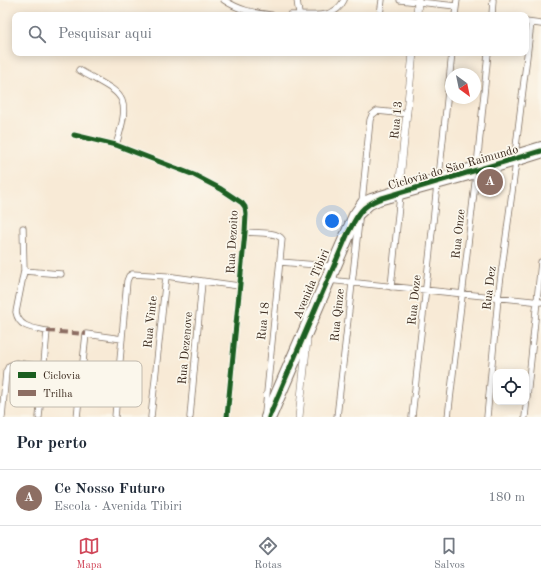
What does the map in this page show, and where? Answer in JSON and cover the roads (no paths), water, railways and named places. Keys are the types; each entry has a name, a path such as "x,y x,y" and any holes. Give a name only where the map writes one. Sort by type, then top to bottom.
{"main road":[{"path":"516,158 541,146"},
{"path":"362,202 371,198 400,192 516,158 541,154"},
{"path":"359,215 370,205 400,192"},
{"name":"Avenida Tibiri","path":"272,417 328,280 330,266 353,215 362,202"},
{"name":"Avenida Tibiri","path":"265,417 359,215"}],"street":[{"path":"224,0 236,8 251,12"},
{"path":"297,0 299,12"},
{"path":"332,12 339,9 344,0"},
{"path":"380,12 382,0"},
{"path":"400,0 456,3"},
{"path":"492,12 493,0"},
{"path":"417,12 418,1"},
{"path":"529,23 541,24"},
{"name":"Rua 13","path":"391,286 413,56"},
{"name":"Rua Doze","path":"412,417 452,56"},
{"name":"Rua Onze","path":"448,417 488,56"},
{"name":"Rua Dez","path":"487,417 498,298 516,158 525,56"},
{"path":"79,70 116,92 123,101 124,114 116,145"},
{"path":"362,202 370,120 372,115 377,111 407,114"},
{"name":"Rua Dezoito","path":"74,135 116,145 194,175 242,202 245,207 245,232 227,417"},
{"name":"Rua Qinze","path":"337,417 359,215"},
{"path":"23,228 24,271 16,312 18,320 24,326 47,331 44,361"},
{"name":"Rua 18","path":"245,232 273,234 282,239 265,417"},
{"path":"280,262 330,266"},
{"path":"525,417 539,302 541,262"},
{"path":"24,271 61,274"},
{"path":"120,361 127,281 130,275 166,276 239,286"},
{"name":"Rua Vinte","path":"151,417 166,276"},
{"path":"328,280 539,302"},
{"name":"Rua Dezenove","path":"190,417 202,282"},
{"path":"83,361 86,334 122,339"},
{"path":"299,417 307,334"},
{"path":"2,417 6,372 10,366"},
{"path":"40,417 41,407"},
{"path":"77,417 78,407"},
{"path":"115,417 116,407"}],"place":[{"name":"Ce Nosso Futuro","path":"490,182"}]}
